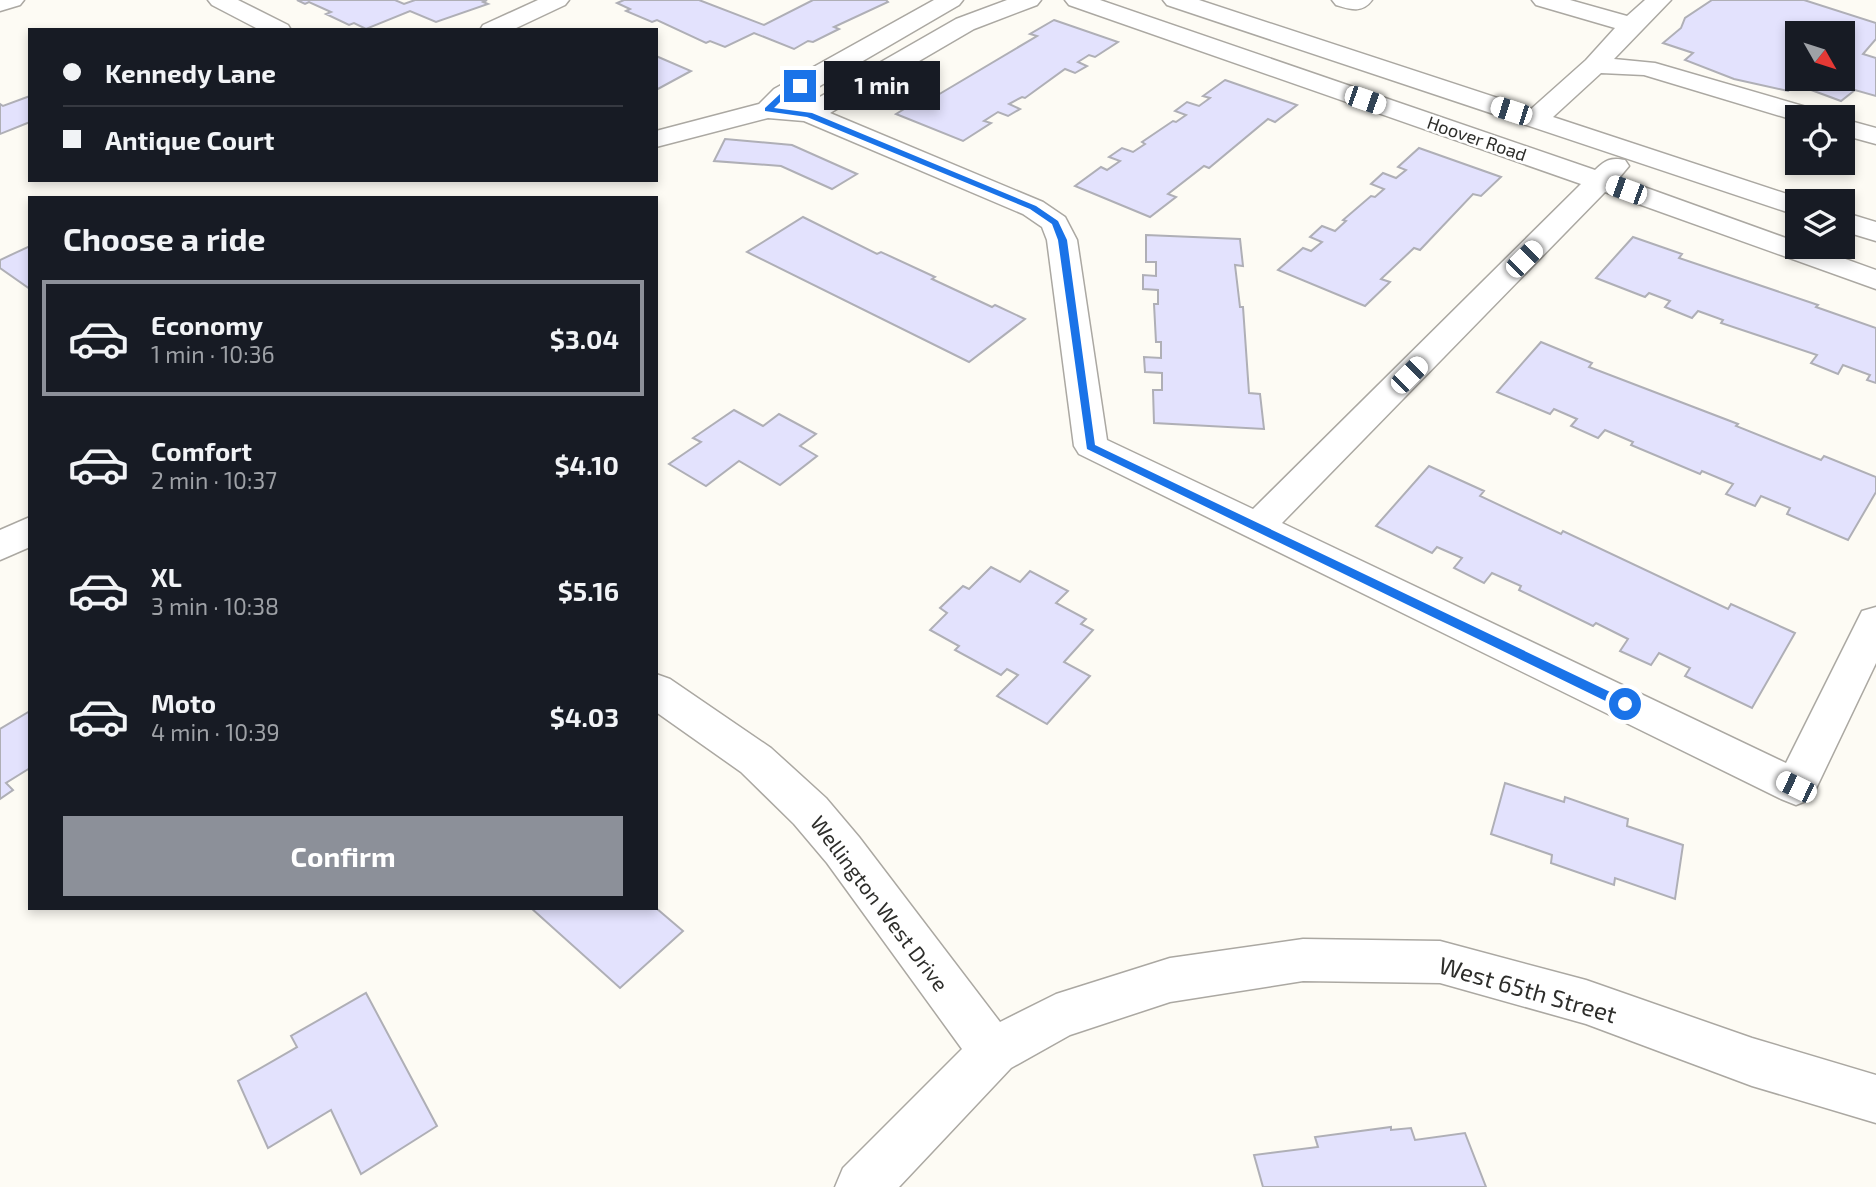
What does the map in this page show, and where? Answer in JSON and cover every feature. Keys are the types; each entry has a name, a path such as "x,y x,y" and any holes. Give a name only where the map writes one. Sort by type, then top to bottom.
{"street":[{"path":"0,4 12,0"},
{"path":"220,0 275,28"},
{"path":"496,28 557,0"},
{"path":"768,110 783,95 951,0"},
{"path":"809,114 965,24 1029,0"},
{"name":"Hoover Road","path":"1077,0 1601,181 1876,280"},
{"name":"Hoover Road","path":"1175,0 1785,202"},
{"path":"1544,0 1631,25"},
{"path":"1537,119 1659,0"},
{"path":"1595,65 1646,68 1785,109"},
{"path":"658,138 768,110 809,114 1033,208 1055,223 1062,240 1091,446 1796,787 1876,621"},
{"path":"1855,130 1876,136"},
{"path":"1257,527 1630,150"},
{"path":"1855,224 1876,232"},
{"path":"0,547 28,531"},
{"name":"Wellington West Drive","path":"658,691 756,760 810,811 843,850 993,1052"},
{"name":"West 65th Street","path":"862,1187 993,1052 1056,1017 1170,980 1303,960 1440,961 1586,1002 1752,1062 1876,1099"}],"building":[{"path":"297,0 395,0 404,4 415,0 487,0 483,2 488,4 436,22 410,11 364,28 354,23 349,25 326,14 331,12 309,2 305,4"},
{"path":"624,0 699,0 764,25 813,0 888,2 834,27 839,29 813,42 808,41 794,49 754,33 725,47 710,41 706,43 657,20 652,22 626,11 630,9 617,3"},
{"path":"1712,0 1804,0 1876,23 1876,39 1863,54 1876,58 1876,96 1855,90 1855,21 1785,21 1785,90 1734,79 1685,60 1693,53 1663,43 1681,28 1685,18"},
{"path":"1054,20 1118,42 1095,57 1089,55 1078,62 1087,66 1075,73 1065,69 1025,98 1009,104 1020,109 1008,116 998,112 984,121 991,123 963,141 896,114 924,97 931,99 1037,36 1030,34"},
{"path":"658,57 691,71 658,89"},
{"path":"1225,80 1297,105 1275,122 1268,119 1209,168 1204,166 1168,194 1176,197 1150,217 1075,186 1101,167 1107,170 1120,161 1109,157 1122,148 1133,152 1145,144 1142,142 1186,115 1175,111 1187,102 1199,106 1210,98 1203,96"},
{"path":"1814,91 1854,91 1841,101"},
{"path":"28,97 28,123 0,134 0,104 3,106"},
{"path":"725,139 792,145 857,174 832,189 781,166 714,161"},
{"path":"1419,148 1501,177 1481,196 1473,194 1420,250 1414,248 1381,279 1390,282 1365,306 1278,270 1303,248 1311,251 1322,242 1310,237 1322,226 1335,231 1346,221 1343,220 1371,196 1375,197 1384,189 1371,184 1383,173 1396,178 1406,170 1398,167"},
{"path":"803,217 877,254 881,252 935,277 932,279 992,307 995,305 1025,319 969,362 747,252"},
{"path":"1146,235 1240,239 1243,266 1235,265 1240,307 1243,307 1249,393 1260,394 1264,429 1154,423 1153,390 1162,390 1162,373 1145,372 1144,357 1161,358 1161,342 1156,342 1154,304 1158,304 1158,290 1143,289 1143,275 1156,276 1156,262 1146,262"},
{"path":"1633,237 1682,254 1679,258 1818,305 1816,307 1876,328 1876,383 1867,380 1870,375 1843,365 1838,374 1811,363 1817,355 1721,323 1723,320 1698,311 1692,318 1665,307 1670,301 1649,293 1645,297 1596,278"},
{"path":"28,247 28,288 0,268 0,260"},
{"path":"1541,342 1592,363 1589,367 1738,424 1736,426 1821,460 1824,456 1876,477 1876,492 1848,540 1787,514 1790,508 1761,496 1755,506 1726,494 1733,484 1702,471 1700,474 1631,445 1633,442 1605,430 1598,438 1571,426 1577,419 1554,409 1550,414 1497,392"},
{"path":"734,410 763,426 779,414 816,434 800,446 817,456 780,485 739,461 706,486 669,464 701,442 693,438"},
{"path":"1429,466 1484,491 1480,496 1561,534 1563,531 1728,609 1731,604 1795,633 1752,708 1685,676 1690,668 1659,653 1651,665 1620,651 1628,639 1596,623 1593,626 1519,590 1521,586 1492,573 1484,583 1454,568 1462,558 1437,547 1432,553 1376,526"},
{"path":"991,567 1020,582 1030,571 1068,591 1056,603 1086,619 1081,624 1093,630 1064,662 1090,676 1047,724 997,696 1018,675 1007,669 1001,675 955,650 959,646 930,630 947,613 940,608 963,586 969,589"},
{"path":"28,712 28,769 6,783 13,790 0,799 0,729"},
{"path":"1505,783 1564,802 1565,797 1628,819 1627,826 1683,845 1675,899 1615,878 1614,885 1551,863 1552,855 1491,834"},
{"path":"533,910 658,910 683,931 620,988"},
{"path":"366,993 437,1126 361,1174 331,1110 268,1148 238,1081 297,1047 291,1036"},
{"path":"1391,1127 1391,1130 1411,1128 1415,1140 1465,1133 1486,1187 1263,1187 1254,1155 1318,1147 1315,1137"}],"route":[{"path":"800,86 783,95 768,110 809,114 1033,208 1055,223 1062,240 1091,446 1625,704"}]}
